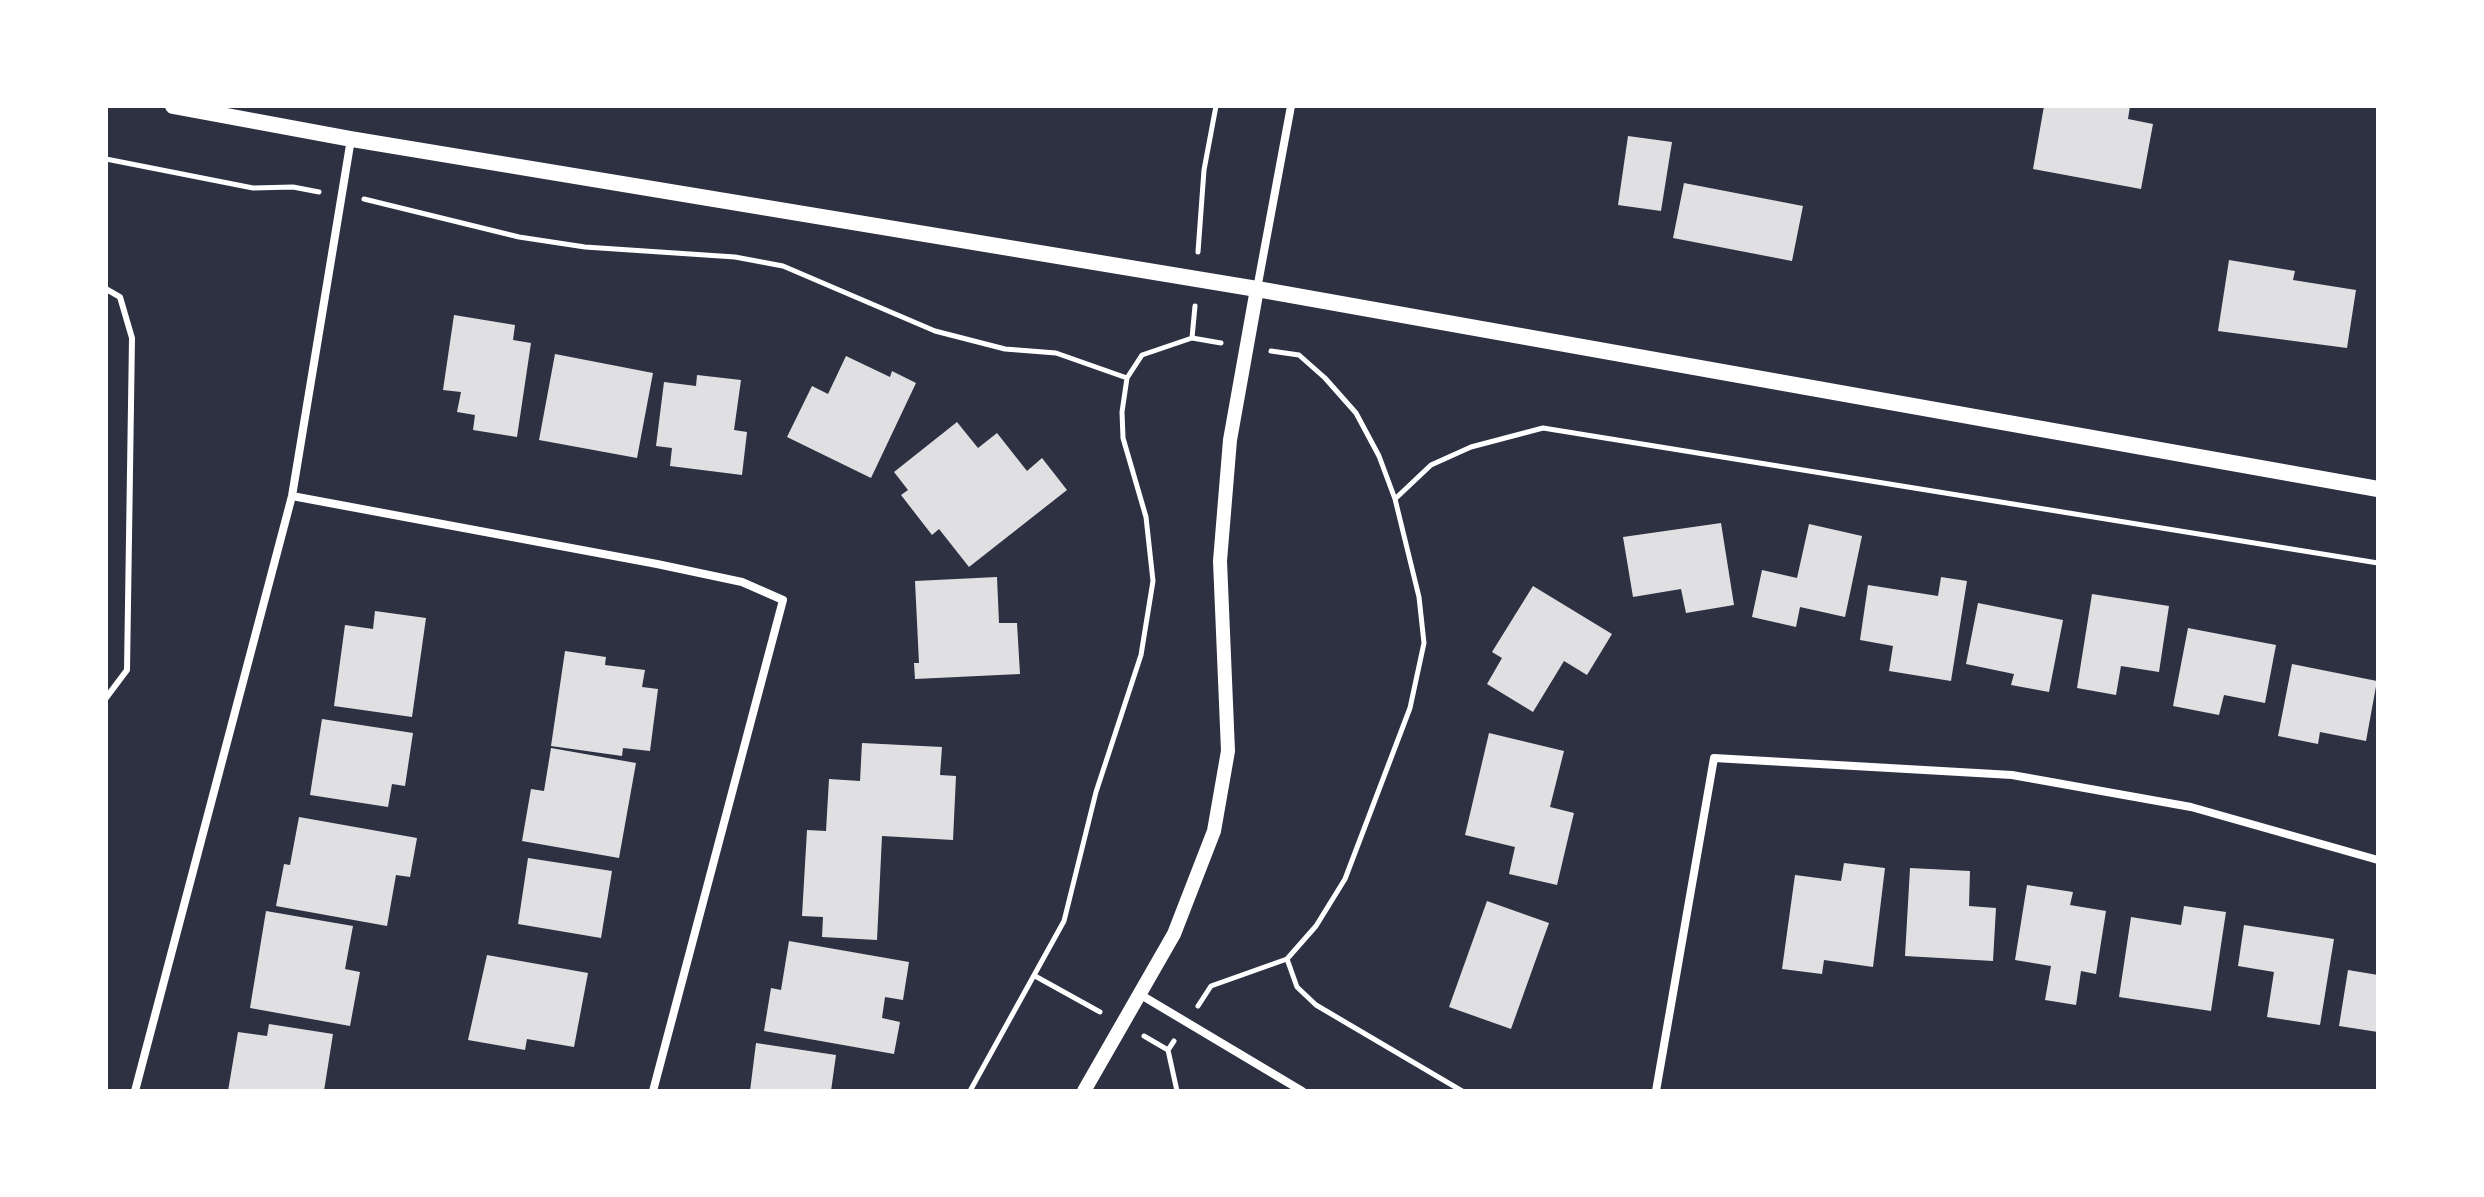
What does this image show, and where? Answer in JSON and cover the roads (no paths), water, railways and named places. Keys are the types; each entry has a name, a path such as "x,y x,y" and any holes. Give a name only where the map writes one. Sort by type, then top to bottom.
{"main road":[{"path":"173,106 351,139 1257,289 2378,489"}],"street":[{"path":"1084,1091 1174,934 1214,831 1228,751 1220,561 1230,440 1291,106"},
{"path":"135,1091 292,496 351,139"},
{"path":"292,496 742,582 783,600 653,1091"},
{"path":"1656,1091 1714,758 2012,775 2191,807 2378,860"},
{"path":"1141,995 1302,1091"}],"lane":[{"path":"106,289 120,297 132,338 127,670 106,698"}]}
